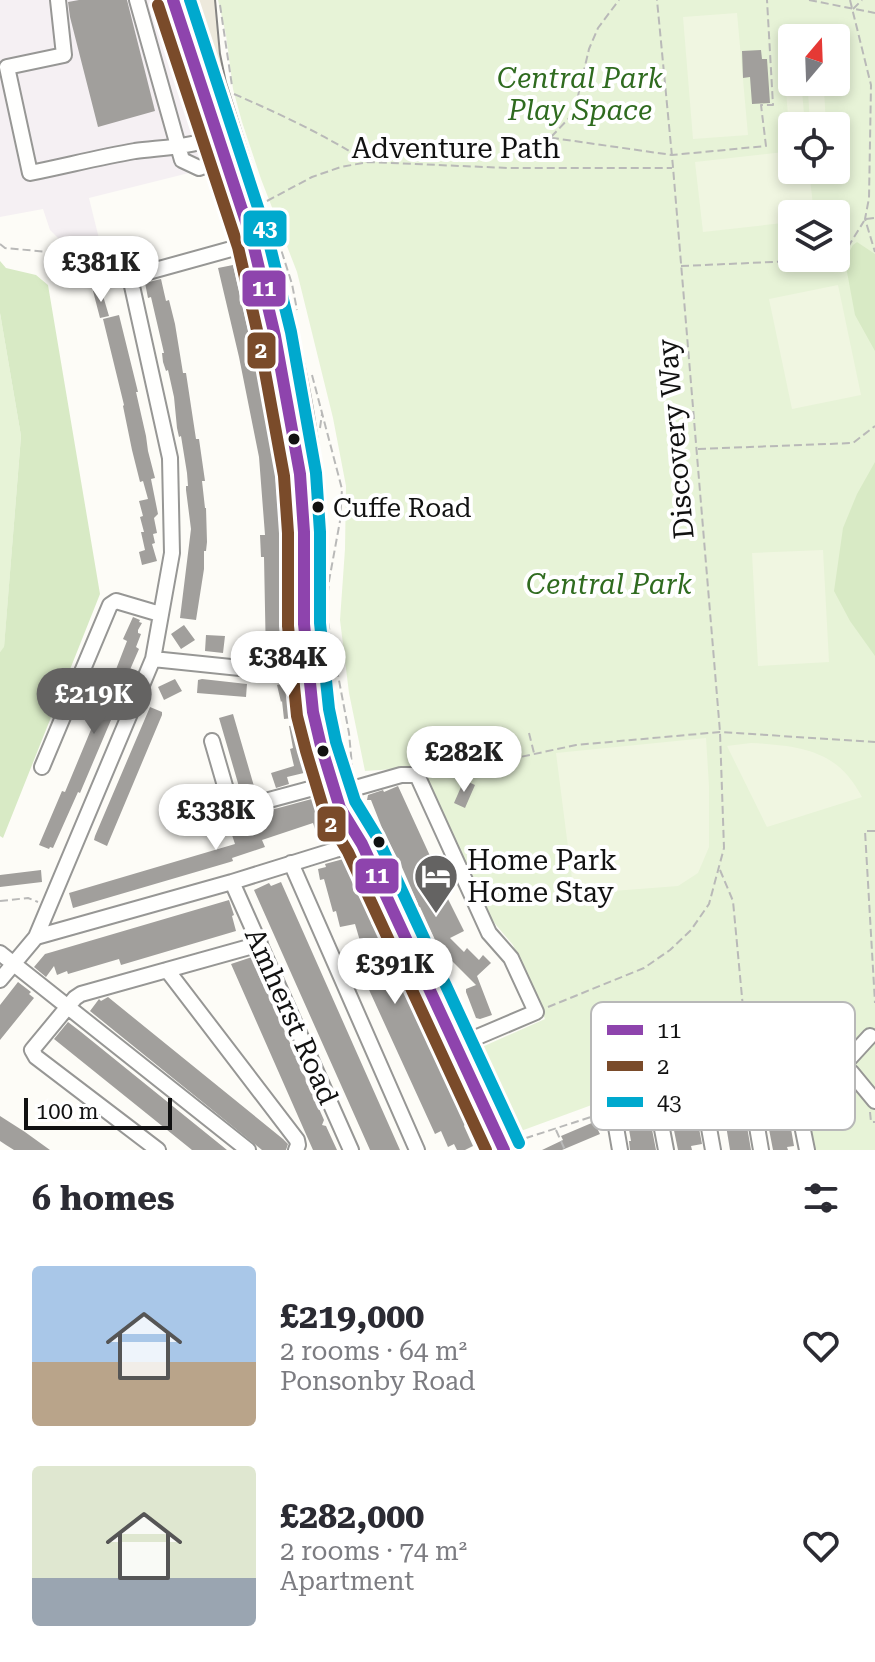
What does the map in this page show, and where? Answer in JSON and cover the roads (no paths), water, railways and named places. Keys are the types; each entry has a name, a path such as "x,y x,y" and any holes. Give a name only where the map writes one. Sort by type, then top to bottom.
{"main road":[{"path":"173,0 210,115 223,131"},
{"path":"205,0 210,55 223,131 258,219 287,331 313,472 317,530 315,622 340,808 362,844 503,1148"},
{"path":"232,157 275,336 300,474 308,675 313,712 338,787"}],"street":[{"path":"58,0 64,55 7,67 30,173 184,137 196,133 210,115"},
{"path":"137,0 182,160 199,168 232,157"},
{"path":"175,139 223,131"},
{"path":"0,980 36,937 153,659 172,553 170,458 130,277 253,243"},
{"path":"42,767 110,605 116,601 160,614"},
{"path":"153,659 308,675"},
{"path":"212,741 232,810 401,775 417,775 489,933 511,958 536,1012 456,1046"},
{"path":"36,937 362,844"},
{"path":"291,863 417,1150"},
{"name":"Amherst Road","path":"232,882 351,1150"},
{"path":"158,1150 36,1057 32,1050 81,994 260,944"},
{"path":"0,953 248,1150"},
{"path":"167,970 297,1140 296,1150"},
{"path":"855,1052 870,1036"},
{"path":"855,1077 875,1101"},
{"path":"616,1130 620,1150"},
{"path":"662,1130 666,1150"},
{"path":"709,1130 713,1150"},
{"path":"758,1130 761,1150"},
{"path":"803,1130 807,1150"}],"place":[{"name":"Cuffe Road","path":"318,507"},
{"name":"Home Park Home Stay","path":"436,915"}],"park label":[{"name":"Central Park Play Space","path":"580,94"},
{"name":"Central Park","path":"609,584"}]}
